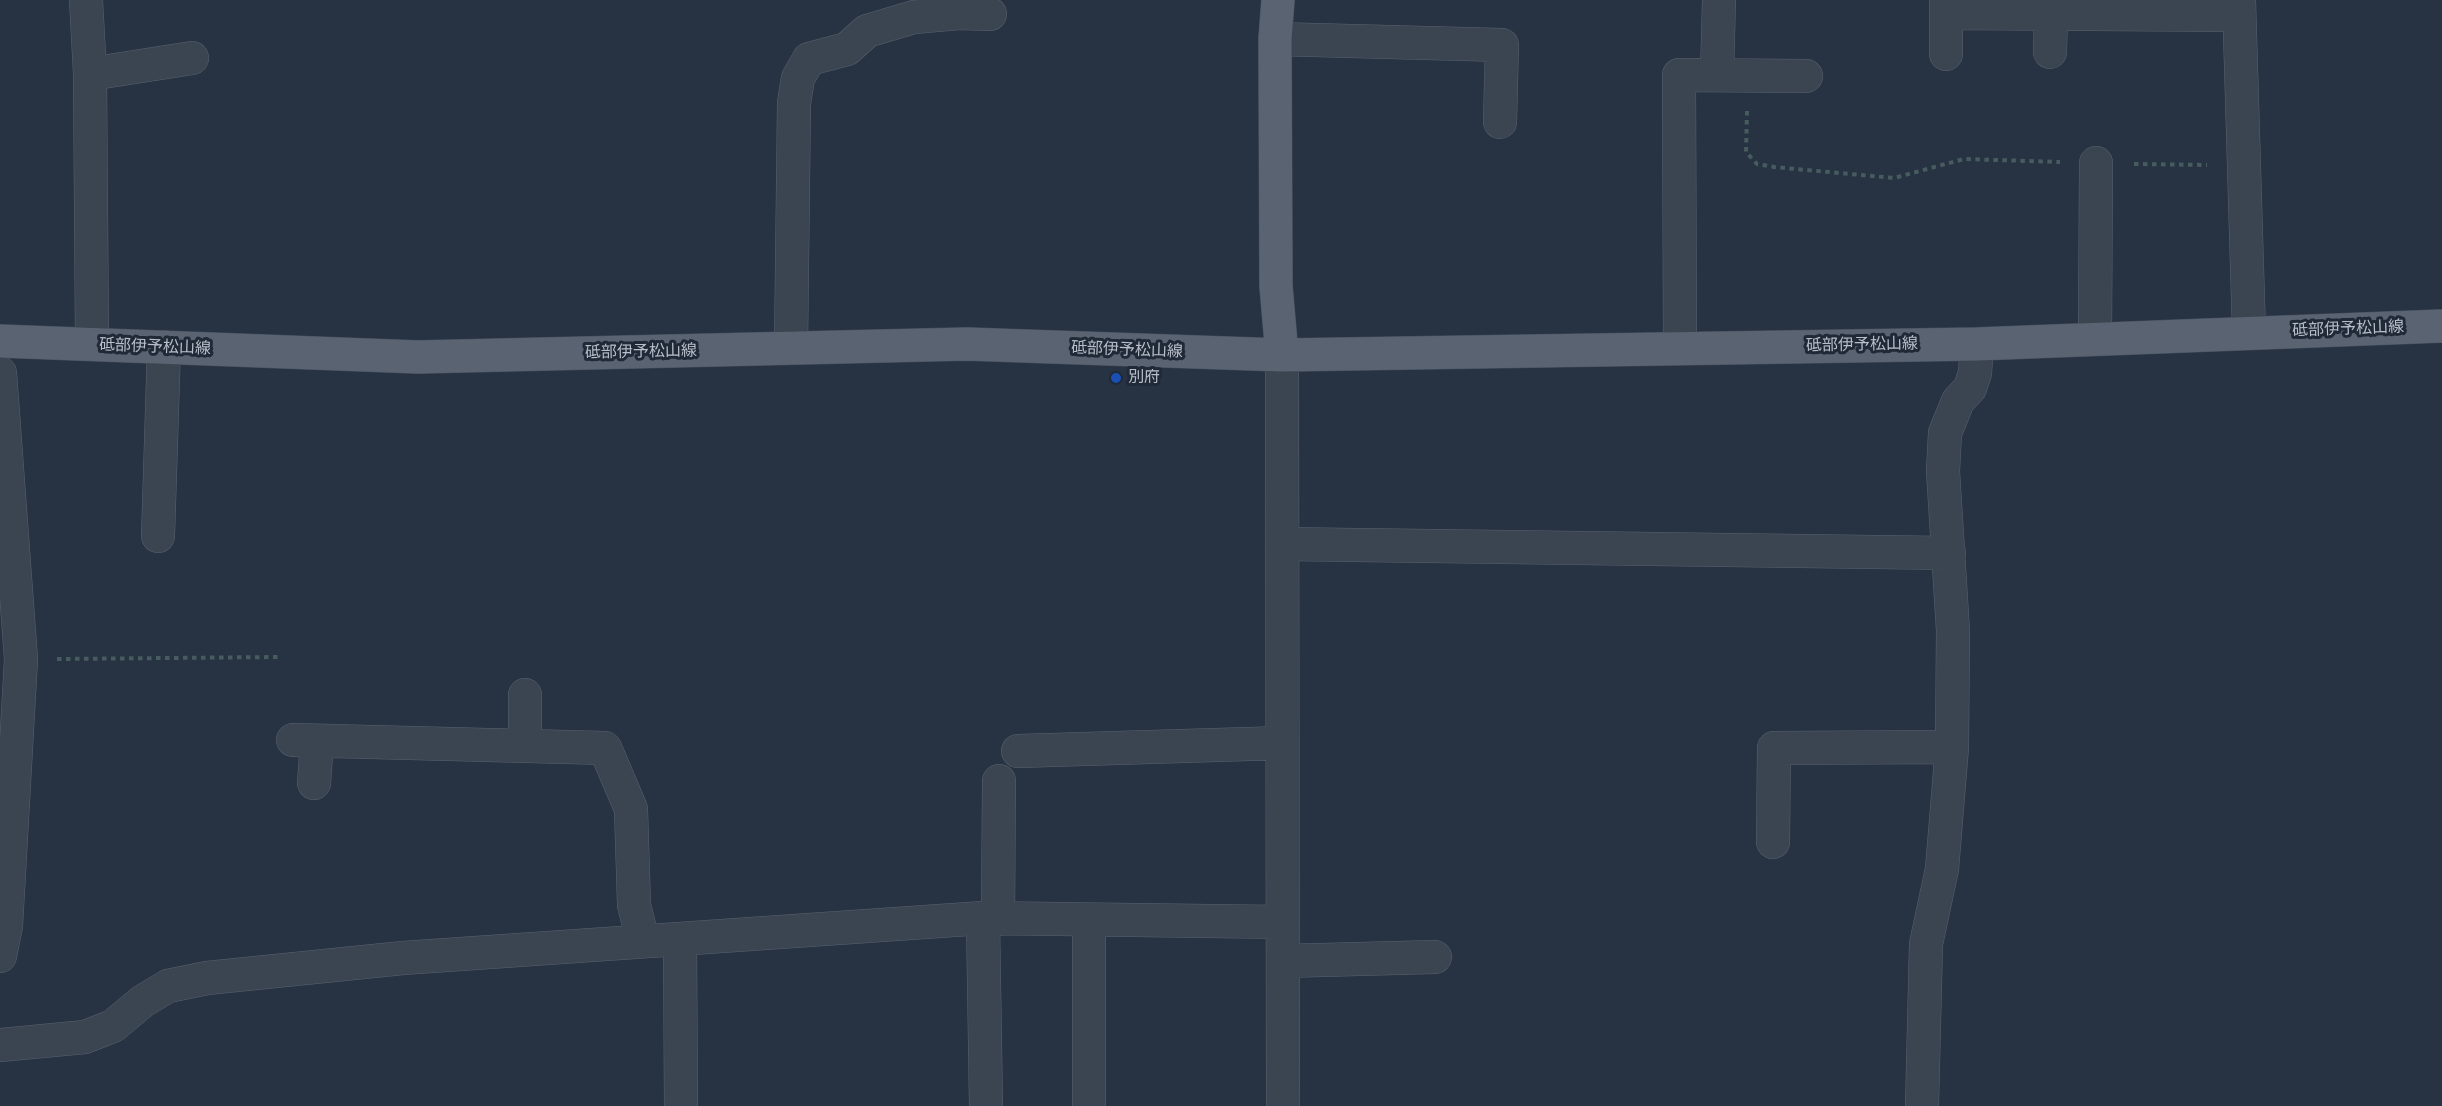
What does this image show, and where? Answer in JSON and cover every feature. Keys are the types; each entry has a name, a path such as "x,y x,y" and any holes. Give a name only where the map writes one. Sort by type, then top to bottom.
{"main road":[{"path":"1278,0 1275,39 1276,286 1282,355"},
{"name":"砥部伊予松山線","path":"0,341 418,357 967,344 1282,355 1977,344 2442,326"}],"street":[{"path":"86,0 90,74 92,344"},
{"path":"1719,0 1733,76"},
{"path":"1946,54 1946,6 2051,14 2239,8 2249,333"},
{"path":"791,348 794,103 798,78 809,58 847,49 867,31 914,17 969,9"},
{"path":"2050,52 2051,14"},
{"path":"1275,39 1502,45 1500,122"},
{"path":"90,74 192,58"},
{"path":"1680,348 1679,75 1806,76"},
{"path":"2095,339 2096,163"},
{"path":"1922,1106 1926,944 1942,869 1952,747 1953,631 1943,471 1945,433 1958,401 1970,388 1976,373 1977,344"},
{"path":"158,536 164,347"},
{"path":"1282,355 1283,1106"},
{"path":"0,374 21,659 6,926 0,956"},
{"path":"1282,544 1949,553"},
{"path":"525,695 525,746"},
{"path":"314,783 305,740 605,748 631,809 634,905 643,941"},
{"path":"1018,751 1282,743"},
{"path":"1773,842 1774,748 1952,747"},
{"path":"986,1106 990,918 999,781"},
{"path":"0,1045 85,1036 113,1026 143,1001 168,986 207,978 403,958 990,918 1283,922"},
{"path":"1089,920 1089,1106"},
{"path":"680,939 681,1106"},
{"path":"1283,961 1435,957"}],"path":[{"path":"1733,76 1746,152 1757,164 1894,178 1964,159 2244,166"},
{"path":"21,659 279,657"}],"place":[{"name":"別府","path":"1116,378"}]}
